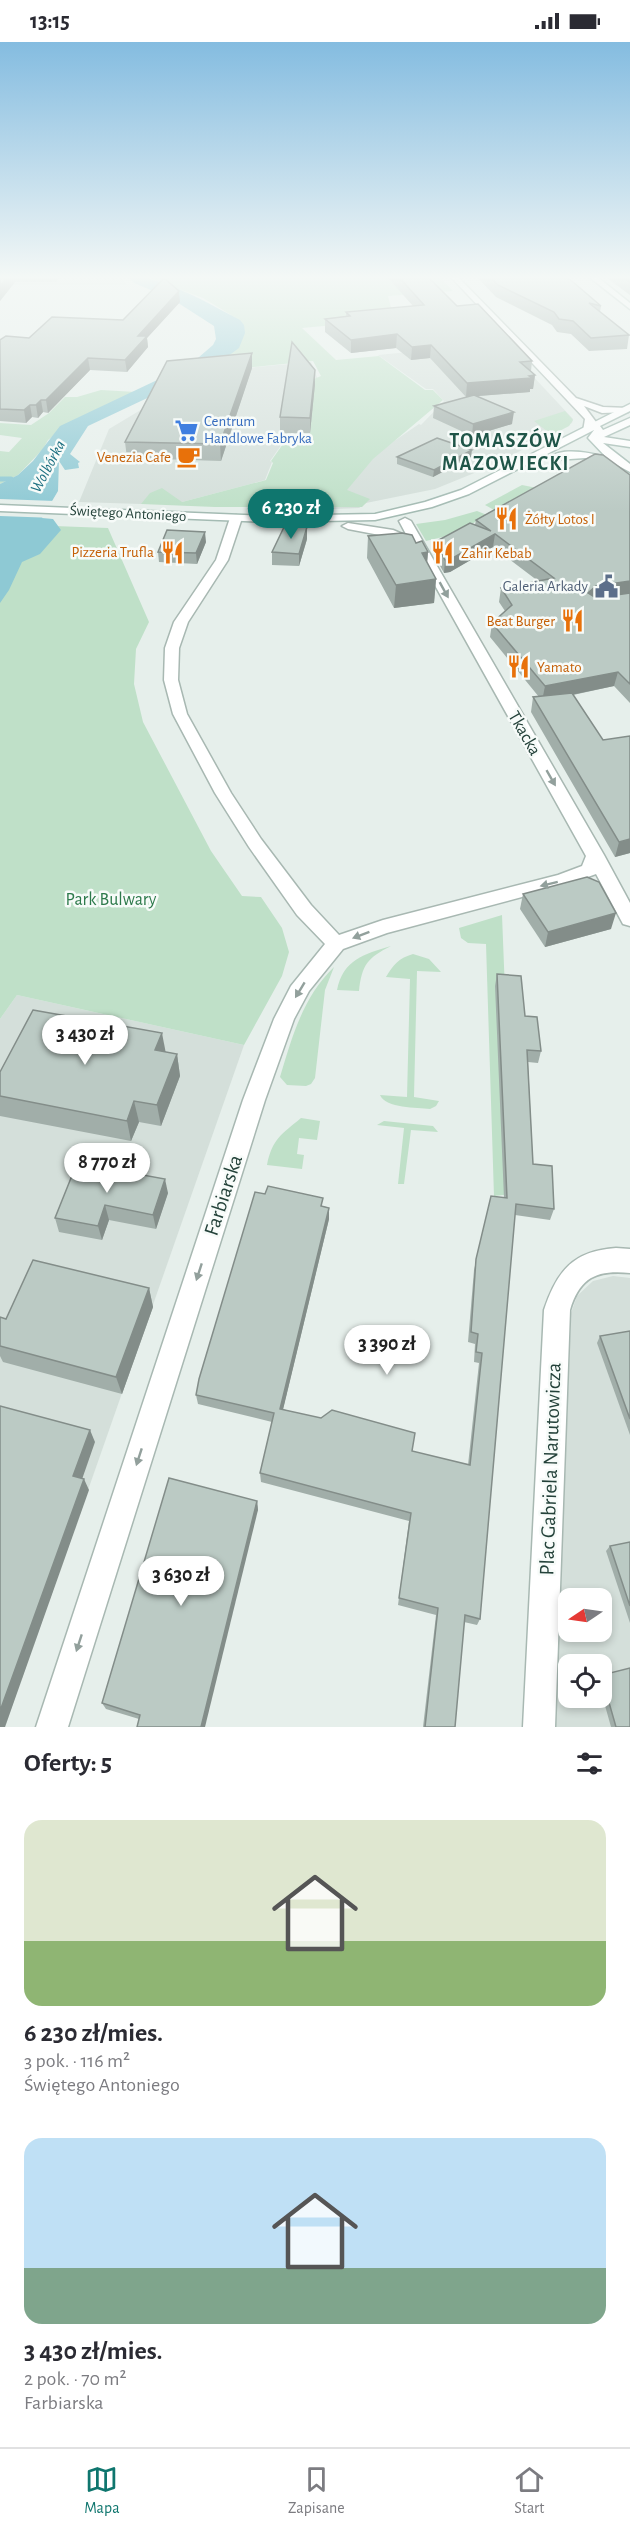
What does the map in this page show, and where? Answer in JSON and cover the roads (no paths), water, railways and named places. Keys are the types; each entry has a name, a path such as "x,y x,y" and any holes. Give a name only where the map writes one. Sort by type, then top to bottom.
{"street":[{"path":"529,355 590,418 590,434 605,451 629,466"},
{"path":"570,397 590,407 628,408"},
{"path":"590,434 610,417 628,408"},
{"path":"627,423 630,435"},
{"name":"Świętego Antoniego","path":"0,508 266,519 375,517 428,506 465,492 558,443 627,423"},
{"path":"590,434 630,444"},
{"name":"Świętego Antoniego","path":"266,519 348,526 405,521 455,508 555,457 590,434"},
{"path":"555,457 596,456 629,466"},
{"path":"236,518 222,560 181,622 172,648 171,680 180,714 223,793 255,843 304,910 336,945"},
{"name":"Tkacka","path":"405,521 630,919"},
{"path":"348,526 393,534 420,546"},
{"name":"Farbiarska","path":"52,1727 254,1100 284,1019 301,986 336,945 382,927 563,880 589,870 595,855"},
{"name":"Plac Gabriela Narutowicza","path":"539,1727 557,1310 562,1291 577,1273 595,1261 615,1258 630,1261"}],"water":[{"name":"Wolbórka","path":"202,355 230,355 213,367 88,426 70,454 80,462 78,463 79,468 65,470 59,461 58,491 42,518 53,519 61,530 40,554 22,562 0,603 0,484 18,475 33,461 60,426 191,364"}],"waterway":[{"path":"0,479 11,479"}],"place":[{"name":"Centrum Handlowe Fabryka","path":"186,430"},
{"name":"Venezia Cafe","path":"189,457"},
{"name":"Żółty Lotos I","path":"507,519"},
{"name":"Pizzeria Trufla","path":"172,552"},
{"name":"Zahir Kebab","path":"443,553"},
{"name":"Galeria Arkady","path":"606,586"},
{"name":"Beat Burger","path":"573,621"},
{"name":"Yamato","path":"519,667"}],"district":[{"name":"TOMASZÓW MAZOWIECKI","path":"506,452"}],"park label":[{"name":"Park Bulwary","path":"111,899"}]}
